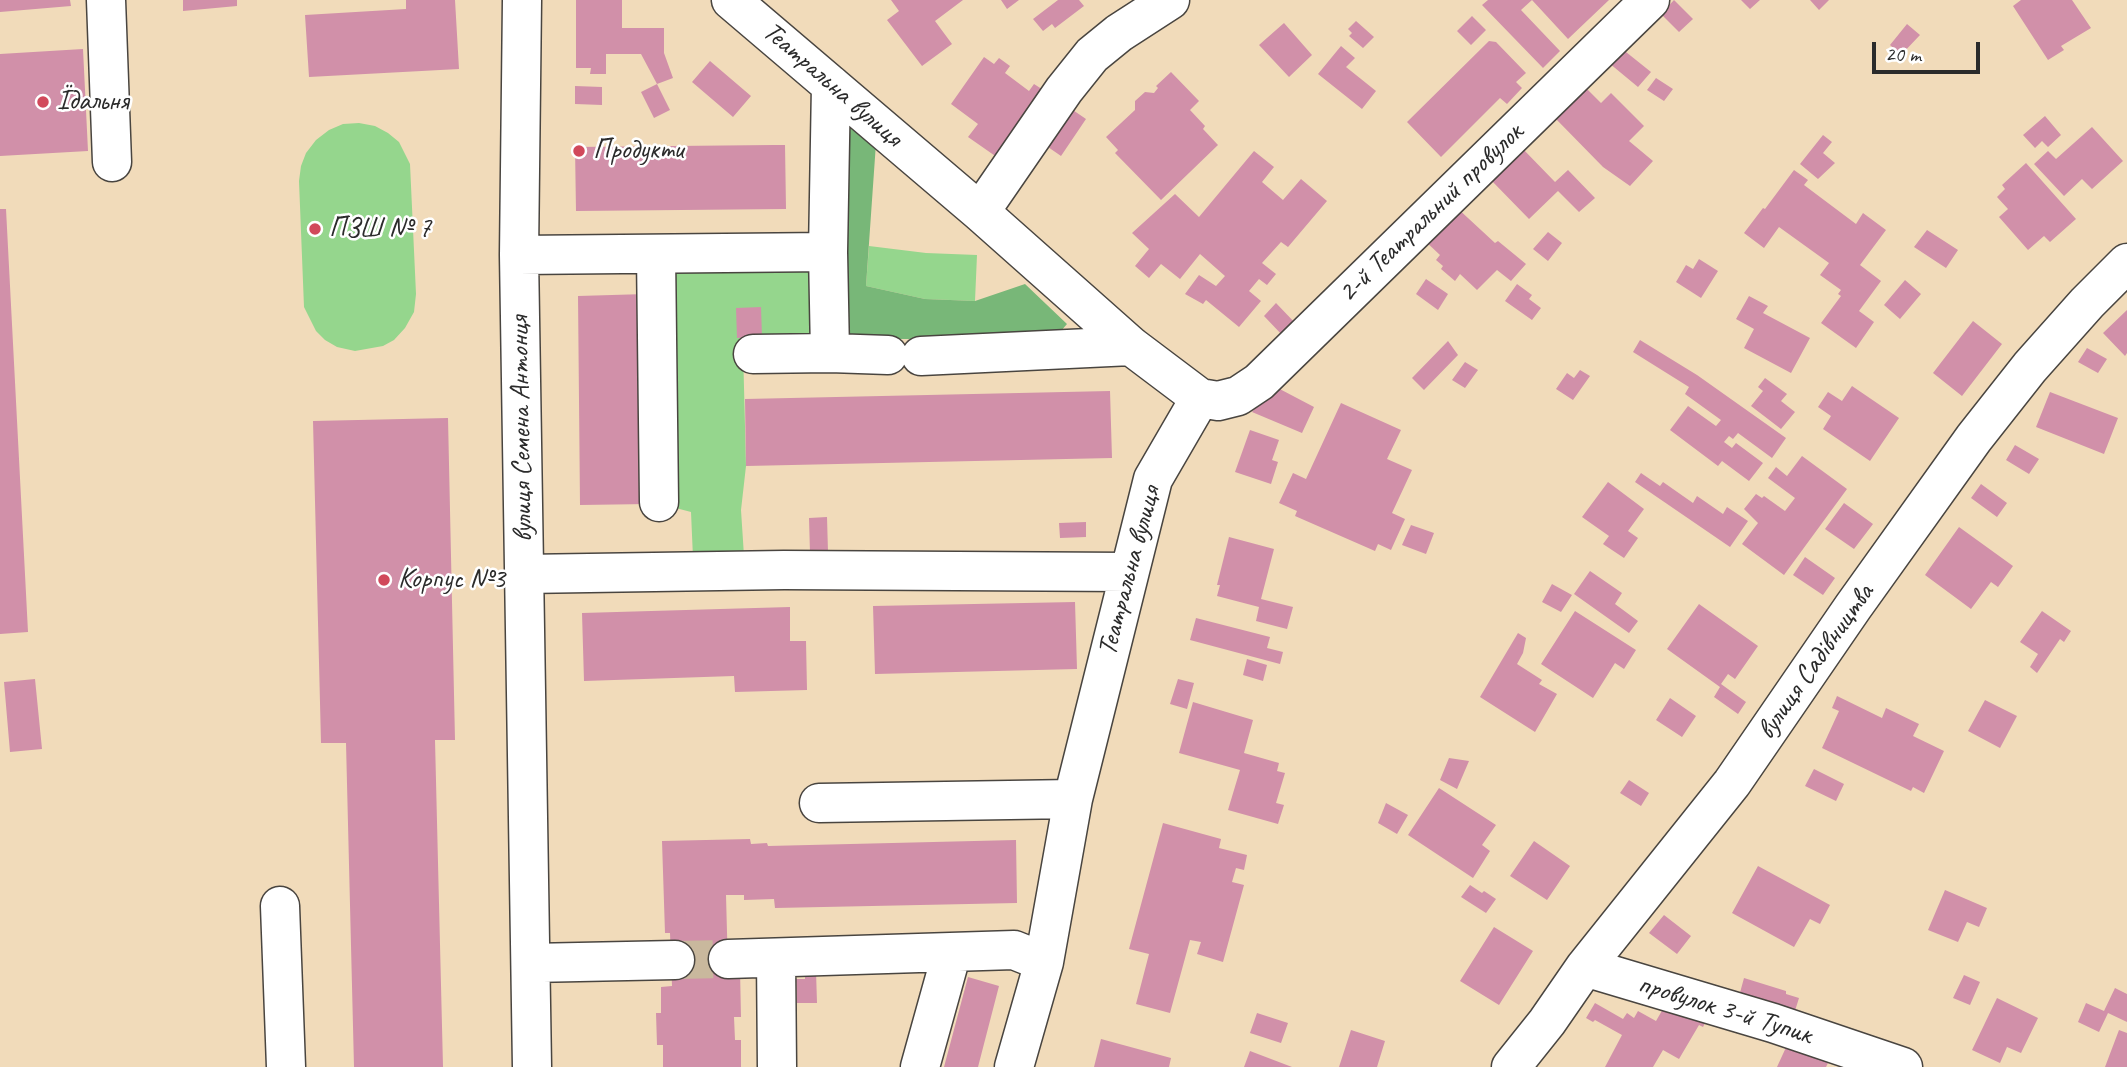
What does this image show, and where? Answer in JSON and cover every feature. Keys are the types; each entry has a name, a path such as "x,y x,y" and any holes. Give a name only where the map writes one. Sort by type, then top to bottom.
{"street":[{"path":"106,0 112,162"},
{"name":"вулиця Семена Антонця","path":"522,0 519,255 532,1067"},
{"path":"979,212 1064,90 1092,55 1119,33 1170,0"},
{"name":"2-й Театральний провулок","path":"1200,398 1218,401 1238,396 1259,382 1650,0"},
{"name":"Театральна вулиця","path":"752,5 831,85 1131,346 1200,398 1153,478 1073,799 1044,962 1014,1067"},
{"path":"830,353 828,252 831,85"},
{"path":"519,255 828,252"},
{"path":"656,254 659,502"},
{"name":"вулиця Садівництва","path":"1511,1067 1548,1022 1586,967 1732,783 1974,438 2030,367 2127,263"},
{"path":"753,354 904,356 1131,346"},
{"path":"524,574 784,570 1129,572"},
{"path":"820,803 1073,799"},
{"path":"280,906 286,1067"},
{"path":"728,959 1014,950 1044,962"},
{"path":"920,1067 951,952"},
{"path":"776,958 777,1067"},
{"path":"531,963 675,960"},
{"name":"провулок 3-й Тупик","path":"1586,967 1903,1067"}],"green space":[{"path":"846,123 876,143 866,286 925,299 975,301 1025,284 1067,324 1054,339 837,339"},
{"path":"343,124 375,126 388,133 399,142 410,164 416,294 414,312 394,340 383,346 355,351 337,347 325,340 316,331 304,307 299,181 306,153 316,140"},
{"path":"869,246 926,253 977,255 975,301 925,299 866,286"},
{"path":"820,259 823,345 743,348 746,466 741,510 744,556 693,558 691,512 672,507 667,262"}],"building":[{"path":"0,0 70,0 71,6 0,12"},
{"path":"183,0 237,0 237,6 183,11"},
{"path":"406,0 455,0 459,69 309,77 305,15 406,9"},
{"path":"576,0 622,0 622,28 664,28 664,53 673,78 657,84 641,54 606,54 606,74 590,74 591,68 576,68"},
{"path":"891,0 963,0 935,21 952,44 922,66 887,20 899,11"},
{"path":"1001,0 1019,0 1007,9"},
{"path":"1058,0 1079,0 1084,6 1055,28 1052,24 1043,31 1033,19"},
{"path":"1488,0 1532,0 1521,10 1560,51 1543,68 1482,5"},
{"path":"1532,0 1609,0 1568,39"},
{"path":"1674,0 1693,19 1679,32 1661,14"},
{"path":"1741,0 1760,0 1750,9"},
{"path":"1810,0 1829,0 1819,10"},
{"path":"2021,0 2072,0 2091,28 2061,46 2064,50 2048,60 2013,6"},
{"path":"1472,16 1486,30 1471,45 1457,31"},
{"path":"1356,21 1374,37 1363,48 1349,36 1352,33 1348,29"},
{"path":"1284,23 1312,55 1289,77 1259,45"},
{"path":"1907,24 1920,35 1901,55 1890,45"},
{"path":"1489,41 1496,42 1526,73 1516,82 1522,88 1507,104 1500,98 1441,157 1407,122"},
{"path":"1341,46 1355,58 1346,67 1376,91 1362,109 1318,74"},
{"path":"1621,48 1651,72 1638,87 1609,63"},
{"name":"Їдальня","path":"83,49 88,151 0,156 0,54"},
{"path":"984,57 994,64 999,58 1010,66 1005,73 1029,91 1034,84 1048,93 1001,160 968,137 978,124 951,104"},
{"path":"710,61 751,96 733,117 692,82"},
{"path":"1171,72 1199,101 1190,110 1218,145 1161,200 1115,153 1118,150 1106,137 1135,110 1135,101 1145,92 1154,93 1158,88 1156,86"},
{"path":"1656,78 1673,89 1664,101 1647,90"},
{"path":"657,84 670,110 654,118 641,92"},
{"path":"575,86 602,87 602,105 575,104"},
{"path":"1586,88 1601,103 1611,93 1644,126 1629,141 1653,161 1630,186 1603,167 1556,119"},
{"path":"1064,104 1086,119 1061,156 1048,147 1066,119"},
{"path":"2045,116 2061,135 2048,147 2042,141 2035,148 2023,135"},
{"path":"2092,127 2123,161 2092,189 2082,179 2064,196 2034,164 2048,151 2056,159"},
{"path":"1823,135 1832,142 1823,153 1835,163 1818,179 1800,164"},
{"path":"785,145 786,209 576,211 575,147"},
{"path":"1522,148 1555,182 1568,170 1595,198 1579,212 1558,191 1529,219 1490,179"},
{"path":"1254,151 1274,167 1262,182 1283,200 1301,179 1327,201 1288,247 1281,242 1262,263 1276,274 1267,285 1259,279 1249,291 1261,301 1239,327 1206,300 1203,304 1185,294 1199,275 1216,286 1225,276 1200,254 1180,279 1161,264 1149,278 1135,266 1149,249 1132,233 1175,194 1199,217"},
{"path":"2026,163 2076,219 2050,242 2044,236 2028,250 1999,217 2008,209 1997,197 2005,189 2002,185"},
{"path":"1794,170 1808,180 1804,185 1856,224 1863,213 1886,230 1860,265 1881,281 1859,311 1874,322 1856,348 1821,323 1841,296 1838,294 1841,290 1820,275 1829,263 1779,227 1764,248 1744,233"},
{"path":"1455,206 1495,243 1498,241 1526,264 1511,281 1497,270 1477,290 1460,274 1455,281 1441,269 1443,266 1436,260 1440,255 1424,240"},
{"path":"0,209 6,209 28,632 0,634"},
{"path":"1927,230 1958,250 1946,268 1914,247"},
{"path":"1548,232 1562,243 1548,261 1533,249"},
{"path":"1699,259 1718,271 1701,298 1676,282 1686,265 1693,269"},
{"path":"1426,279 1448,294 1438,310 1416,294"},
{"path":"1905,280 1921,294 1900,319 1884,305"},
{"path":"1517,284 1532,295 1529,299 1541,308 1532,320 1505,301"},
{"path":"646,294 649,504 580,505 578,296"},
{"path":"1749,296 1768,306 1763,313 1810,338 1791,373 1744,348 1754,329 1736,319"},
{"path":"1276,303 1297,325 1284,337 1264,316"},
{"path":"761,307 762,337 737,338 736,308"},
{"path":"2127,310 2127,353 2125,356 2103,333"},
{"path":"1973,321 2002,344 1962,396 1933,373"},
{"path":"1640,340 1697,375 1786,438 1772,458 1738,433 1733,439 1729,436 1724,442 1732,448 1736,443 1763,463 1749,481 1722,461 1718,466 1670,430 1688,406 1716,426 1721,420 1685,394 1689,387 1633,352"},
{"path":"1448,341 1458,355 1424,390 1412,378"},
{"path":"2087,348 2107,359 2098,373 2078,362"},
{"path":"1465,362 1478,370 1465,388 1452,380"},
{"path":"1580,370 1590,376 1573,400 1556,389 1567,373 1574,378"},
{"path":"1765,378 1787,394 1781,401 1795,412 1781,429 1751,406 1763,391 1758,387"},
{"path":"1274,386 1314,407 1302,433 1252,412"},
{"path":"1852,386 1899,418 1870,461 1823,429 1831,416 1818,407 1828,392 1842,401"},
{"path":"1110,391 1112,458 746,466 745,399"},
{"path":"2050,392 2118,418 2104,454 2036,427"},
{"path":"1341,403 1401,430 1387,459 1412,470 1392,513 1405,519 1391,550 1378,544 1375,551 1295,516 1297,511 1279,503 1293,473 1306,479"},
{"path":"448,418 455,740 435,740 443,1067 354,1067 346,743 321,743 313,421"},
{"path":"1250,430 1279,440 1272,460 1278,462 1271,484 1235,472"},
{"path":"2015,445 2039,459 2029,474 2006,460"},
{"path":"1802,456 1847,489 1784,575 1742,544 1758,523 1744,509 1756,494 1762,498 1764,496 1785,511 1795,498 1768,478 1776,467 1787,476"},
{"path":"1641,473 1660,486 1663,482 1693,503 1697,496 1723,514 1727,507 1748,521 1730,547 1635,482"},
{"path":"1608,482 1644,509 1628,531 1638,538 1624,558 1603,544 1609,536 1582,517"},
{"path":"1981,484 2007,503 1997,517 1971,498"},
{"path":"1844,503 1873,524 1854,549 1825,529"},
{"path":"827,517 828,552 810,553 809,518"},
{"path":"1086,522 1086,537 1060,538 1059,523"},
{"path":"1411,525 1434,533 1426,554 1402,545"},
{"path":"1959,527 2013,566 1998,587 1991,582 1971,609 1925,575"},
{"path":"1229,537 1274,549 1261,599 1293,607 1287,629 1256,621 1259,607 1217,596 1220,585 1217,585"},
{"path":"1805,557 1835,578 1823,595 1793,575"},
{"path":"1590,571 1622,593 1615,604 1638,621 1629,633 1574,594"},
{"path":"1552,584 1572,595 1561,612 1542,602"},
{"path":"1075,602 1077,669 875,674 873,606"},
{"path":"1699,604 1758,646 1735,679 1728,674 1721,684 1746,702 1738,714 1714,697 1720,687 1667,649"},
{"path":"790,607 790,641 806,641 807,690 735,692 734,676 584,681 582,613"},
{"path":"1575,611 1636,650 1624,669 1615,663 1593,698 1541,664"},
{"path":"2042,611 2071,631 2064,642 2060,639 2037,673 2030,667 2038,654 2020,642"},
{"path":"1196,618 1270,637 1267,648 1283,652 1280,664 1190,640"},
{"path":"1518,633 1526,638 1517,664 1542,680 1539,684 1557,694 1535,732 1480,697"},
{"path":"1247,659 1267,665 1263,681 1243,675"},
{"path":"35,679 42,749 10,752 4,682"},
{"path":"1178,679 1194,683 1187,709 1170,704"},
{"path":"1837,696 1882,718 1886,708 1919,724 1913,736 1944,751 1924,793 1913,787 1911,791 1822,748 1839,711 1832,708"},
{"path":"1670,698 1696,716 1682,737 1656,720"},
{"path":"1985,700 2017,716 2000,748 1968,731"},
{"path":"1193,702 1253,720 1244,753 1279,763 1277,771 1285,773 1276,803 1284,805 1278,824 1228,810 1240,770 1179,753"},
{"path":"1449,758 1469,761 1457,789 1440,780"},
{"path":"1814,769 1844,784 1836,801 1805,786"},
{"path":"1629,780 1649,793 1641,806 1620,793"},
{"path":"1439,788 1496,825 1482,845 1490,851 1473,878 1408,835"},
{"path":"1386,803 1408,815 1397,834 1378,823"},
{"path":"1163,823 1221,839 1219,848 1247,855 1244,870 1236,868 1232,882 1244,885 1223,962 1197,954 1201,942 1190,940 1170,1013 1136,1004 1149,954 1129,949"},
{"path":"750,839 751,844 767,843 768,846 1016,840 1017,903 775,908 774,899 744,900 744,895 726,895 728,970 740,970 741,1017 734,1017 735,1040 741,1040 741,1067 663,1067 663,1045 657,1045 656,1013 661,1013 661,987 672,986 670,933 665,933 662,841"},
{"path":"1534,841 1570,866 1547,900 1510,876"},
{"path":"1758,866 1830,905 1820,924 1810,919 1794,947 1732,913"},
{"path":"1470,885 1496,899 1486,913 1461,897"},
{"path":"1945,890 1987,908 1979,927 1967,922 1958,942 1928,930"},
{"path":"1664,915 1691,936 1677,954 1649,933"},
{"path":"1494,927 1533,951 1499,1005 1460,981"},
{"path":"805,971 816,971 817,1003 797,1003 796,979 805,979"},
{"path":"1964,975 1980,982 1970,1005 1953,998"},
{"path":"968,977 999,986 978,1067 944,1067"},
{"path":"1744,978 1786,991 1786,994 1799,998 1794,1014 1738,1000"},
{"path":"2115,988 2127,994 2127,1022 2108,1013 2099,1032 2078,1022 2086,1003 2104,1011"},
{"path":"1997,998 2038,1018 2021,1053 2007,1047 2000,1063 1972,1050"},
{"path":"1667,1002 1705,1023 1703,1027 1699,1025 1679,1059 1663,1050 1653,1067 1605,1067 1622,1035 1586,1018 1595,1003 1623,1019 1627,1013 1634,1018 1638,1011 1656,1021"},
{"path":"1257,1013 1288,1023 1281,1043 1250,1033"},
{"path":"1351,1030 1385,1041 1377,1067 1339,1067"},
{"path":"2119,1030 2127,1033 2127,1067 2105,1067"},
{"path":"1101,1039 1171,1058 1169,1067 1094,1067"},
{"path":"1788,1043 1828,1063 1826,1067 1777,1067"},
{"path":"1250,1051 1292,1067 1244,1067"}],"tunnel":[{"path":"675,960 728,959"}],"place":[{"name":"Їдальня","path":"43,102"},
{"name":"Продукти","path":"579,151"},
{"name":"ПЗШ № 7","path":"315,229"},
{"name":"Корпус №3","path":"384,580"}]}
